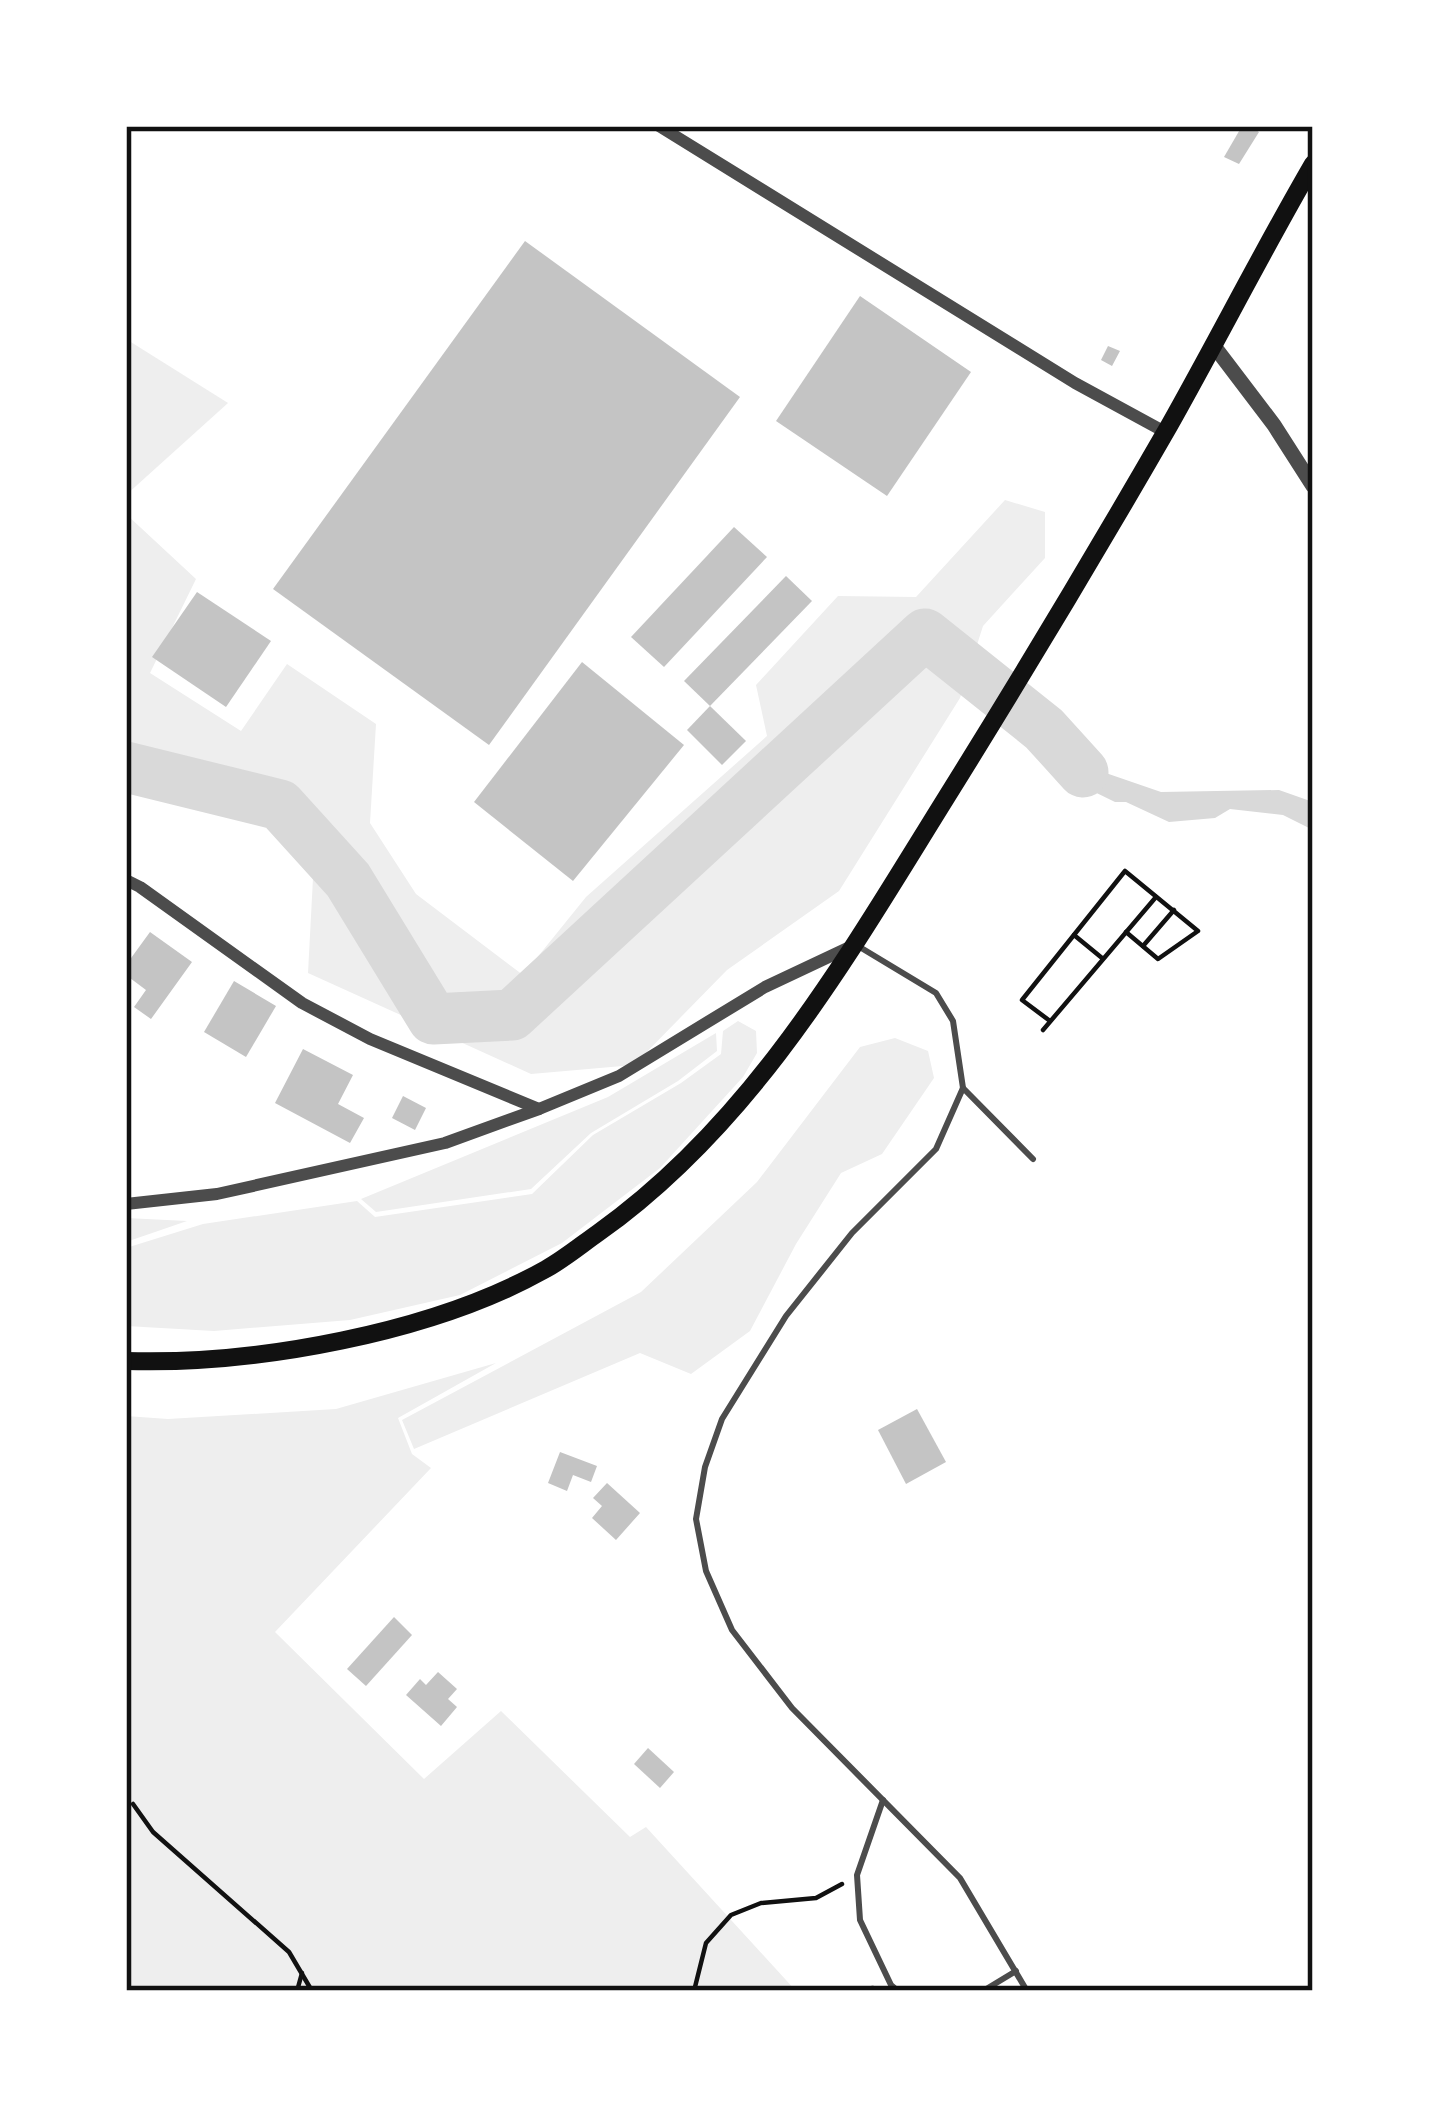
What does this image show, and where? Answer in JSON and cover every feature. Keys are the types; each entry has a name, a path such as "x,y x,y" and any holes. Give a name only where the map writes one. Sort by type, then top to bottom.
{"main road":[{"path":"126,1361 180,1363 281,1352 468,1305 547,1269 626,1213 684,1163 772,1064 855,945 1165,432 1313,164"}],"street":[{"path":"659,126 1075,383 1165,432"},
{"path":"1214,346 1313,486"},
{"path":"126,880 302,1003 370,1039 539,1109"},
{"path":"126,1204 217,1194 445,1143 619,1076 765,987 855,945"}],"lane":[{"path":"855,945 936,993 953,1021 963,1088 937,1149 852,1233 786,1316 722,1419 705,1467 696,1519 706,1571 732,1630 792,1708 960,1878 1027,1991"},
{"path":"963,1088 1033,1160"},
{"path":"883,1800 857,1875 860,1920 895,1988"},
{"path":"982,1991 1016,1972"}],"path":[{"path":"1050,1021 1022,1000 1125,871 1198,931 1158,959 1126,932"},
{"path":"1043,1030 1157,896"},
{"path":"1143,946 1174,910"},
{"path":"1074,935 1103,959"},
{"path":"133,1804 153,1832 290,1952 312,1991"},
{"path":"694,1991 706,1942 731,1915 761,1904 816,1898 857,1875"},
{"path":"297,1991 302,1973"},
{"path":"847,1991 895,1988"}],"shaded area":[{"path":"126,339 228,403 126,495"},
{"path":"1005,500 1045,512 1045,558 983,626 960,698 839,891 727,970 634,1065 531,1074 308,973 316,821 126,790 126,514 196,579 150,673 241,731 287,664 376,724 370,823 416,894 523,975 586,897 767,736 756,685 838,596 916,597"},
{"path":"1043,713 1100,771 1161,792 1279,790 1313,802 1313,830 1283,815 1230,809 1215,818 1169,822 1126,802 1115,802 1070,780 1047,746 1030,734"},
{"path":"738,1021 756,1031 757,1053 743,1077 660,1168 562,1243 460,1295 350,1320 214,1331 126,1326 126,1248 203,1224 357,1201 375,1217 532,1194 593,1135 721,1054 723,1031"},
{"path":"716,1033 717,1051 678,1081 591,1133 531,1189 376,1212 361,1199 608,1097"},
{"path":"895,1038 928,1051 934,1078 882,1154 841,1173 750,1331 691,1374 640,1353 414,1449 402,1420 641,1292 757,1182 860,1047"},
{"path":"126,1218 187,1221 126,1242"},
{"path":"496,1363 398,1418 412,1454 431,1468 275,1632 424,1779 501,1711 630,1837 646,1827 796,1991 126,1991 126,1416 168,1419 336,1409"}],"building":[{"path":"1242,126 1259,132 1239,164 1224,157"},
{"path":"525,241 740,397 489,745 273,589"},
{"path":"860,296 971,372 887,496 776,421"},
{"path":"1108,346 1120,351 1112,366 1101,360"},
{"path":"734,527 767,557 664,667 631,637"},
{"path":"786,576 812,601 710,706 684,681"},
{"path":"197,592 271,641 226,707 152,657"},
{"path":"582,662 684,745 573,881 474,802"},
{"path":"710,706 746,741 722,765 687,730"},
{"path":"150,932 192,962 151,1019 134,1007 146,990 126,975 126,965"},
{"path":"234,981 276,1006 246,1057 204,1032"},
{"path":"303,1049 353,1075 338,1104 364,1118 350,1143 275,1103"},
{"path":"403,1096 426,1108 415,1130 392,1118"},
{"path":"917,1409 946,1462 906,1484 878,1430"},
{"path":"560,1452 597,1466 591,1482 573,1475 567,1491 548,1483"},
{"path":"607,1483 640,1513 616,1540 592,1518 602,1506 593,1498"},
{"path":"394,1617 412,1635 366,1686 347,1669"},
{"path":"438,1672 457,1689 448,1699 457,1707 441,1726 406,1695 420,1679 426,1685"},
{"path":"648,1748 674,1772 660,1788 634,1764"}],"waterway":[{"path":"126,767 280,805 348,880 433,1019 512,1015 925,634 1044,729 1083,772"}]}
